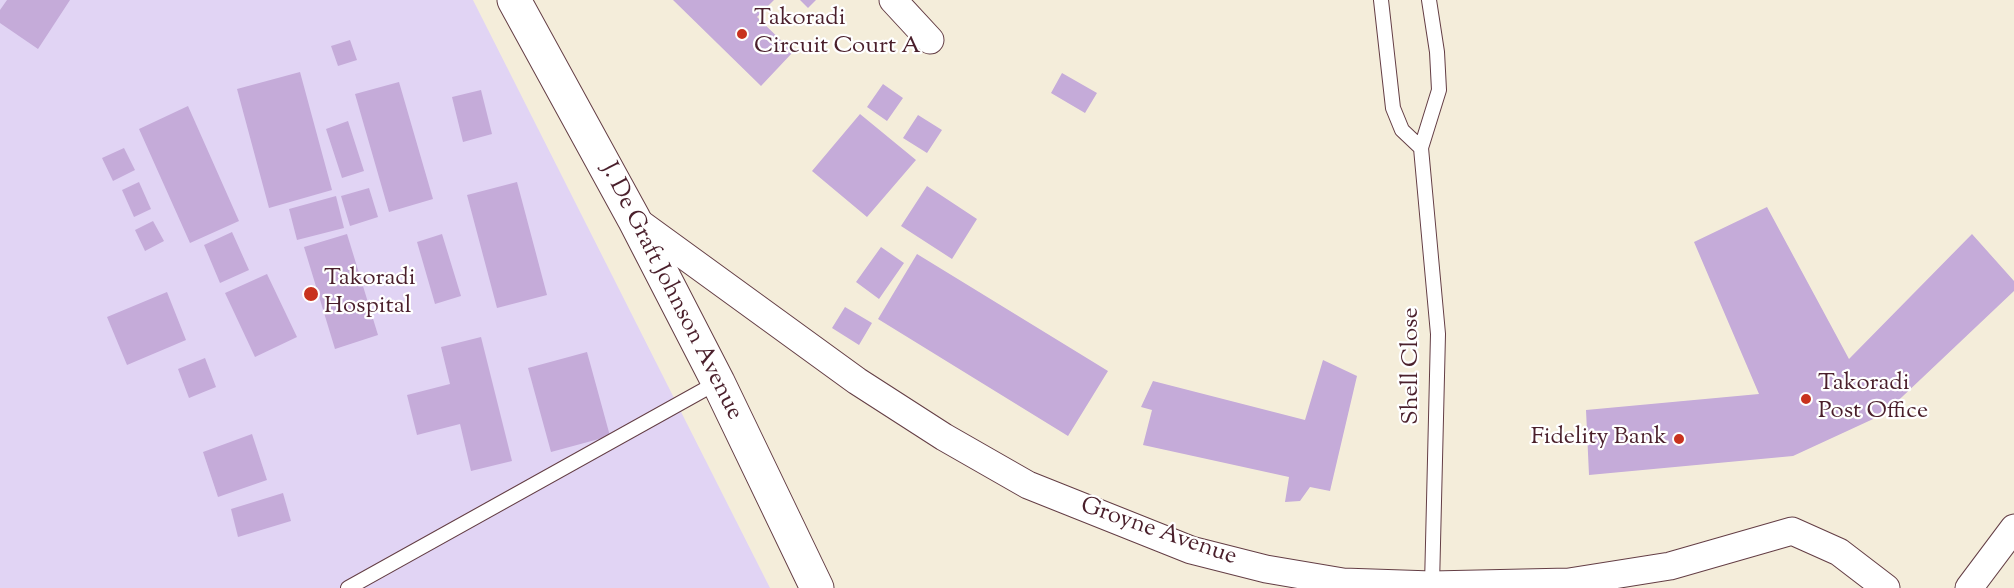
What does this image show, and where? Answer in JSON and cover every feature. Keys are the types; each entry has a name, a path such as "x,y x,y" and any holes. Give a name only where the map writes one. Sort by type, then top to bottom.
{"street":[{"name":"J. De Graft Johnson Avenue","path":"514,0 634,219 718,382 817,588"},
{"path":"893,0 930,40"},
{"name":"Groyne Avenue","path":"634,219 857,381 944,437 1028,485 1191,550 1266,569 1343,582 1432,585 1569,582 1670,566 1792,531 1839,552 1886,588"},
{"path":"1969,588 2014,528"}],"lane":[{"path":"1381,0 1393,108 1402,130 1421,148"},
{"name":"Shell Close","path":"1429,0 1437,52 1438,90 1421,148 1429,210 1438,334 1432,585"},
{"path":"348,588 718,382"}],"shaded area":[{"name":"Takoradi Hospital","path":"0,0 473,0 770,588 0,588"}],"building":[{"path":"7,0 70,0 38,49 0,23 0,10"},
{"name":"Takoradi Circuit Court A","path":"673,0 774,0 757,17 793,52 761,86"},
{"name":"Takoradi Circuit Court A","path":"800,0 816,0 808,8"},
{"path":"350,40 357,60 338,66 331,46"},
{"path":"300,72 332,190 269,208 237,89"},
{"path":"1062,73 1097,93 1085,113 1051,93"},
{"path":"399,82 433,199 389,212 355,94"},
{"path":"883,84 903,98 887,121 867,107"},
{"path":"481,90 492,134 463,142 452,97"},
{"path":"188,106 239,221 190,243 139,129"},
{"path":"860,114 916,160 867,217 812,171"},
{"path":"918,115 942,130 927,153 903,138"},
{"path":"348,121 364,171 342,178 326,129"},
{"path":"124,148 135,170 113,181 102,158"},
{"path":"139,182 151,209 134,217 122,190"},
{"path":"517,182 547,295 497,308 467,195"},
{"path":"927,186 977,219 952,259 901,226"},
{"path":"369,188 378,217 350,226 341,196"},
{"path":"336,196 344,228 297,240 289,209"},
{"path":"1767,207 1849,359 1972,234 2014,281 2014,291 1884,414 1793,456 1589,475 1586,410 1759,394 1694,242"},
{"path":"153,221 164,241 145,251 135,230"},
{"path":"232,232 249,270 220,283 204,245"},
{"path":"347,234 378,335 335,349 304,247"},
{"path":"442,234 461,296 435,304 417,242"},
{"path":"881,247 904,263 879,299 856,282"},
{"path":"917,254 1108,371 1068,436 878,319"},
{"path":"267,274 297,337 255,357 225,293"},
{"path":"167,292 186,340 127,365 107,317"},
{"path":"845,307 872,323 859,345 832,328"},
{"path":"481,337 512,461 471,471 460,424 417,435 407,395 450,384 441,347"},
{"path":"587,352 610,436 551,452 528,368"},
{"path":"205,358 216,387 189,398 178,369"},
{"path":"1323,360 1357,376 1330,491 1310,487 1300,501 1285,502 1289,477 1143,445 1152,410 1141,407 1153,381 1305,420"},
{"path":"252,434 267,480 218,497 203,452"},
{"path":"283,493 291,521 238,537 231,509"}],"place":[{"name":"Takoradi Circuit Court A","path":"742,34"},
{"name":"Takoradi Hospital","path":"311,294"},
{"name":"Takoradi Post Office","path":"1806,399"},
{"name":"Fidelity Bank","path":"1679,439"}]}
